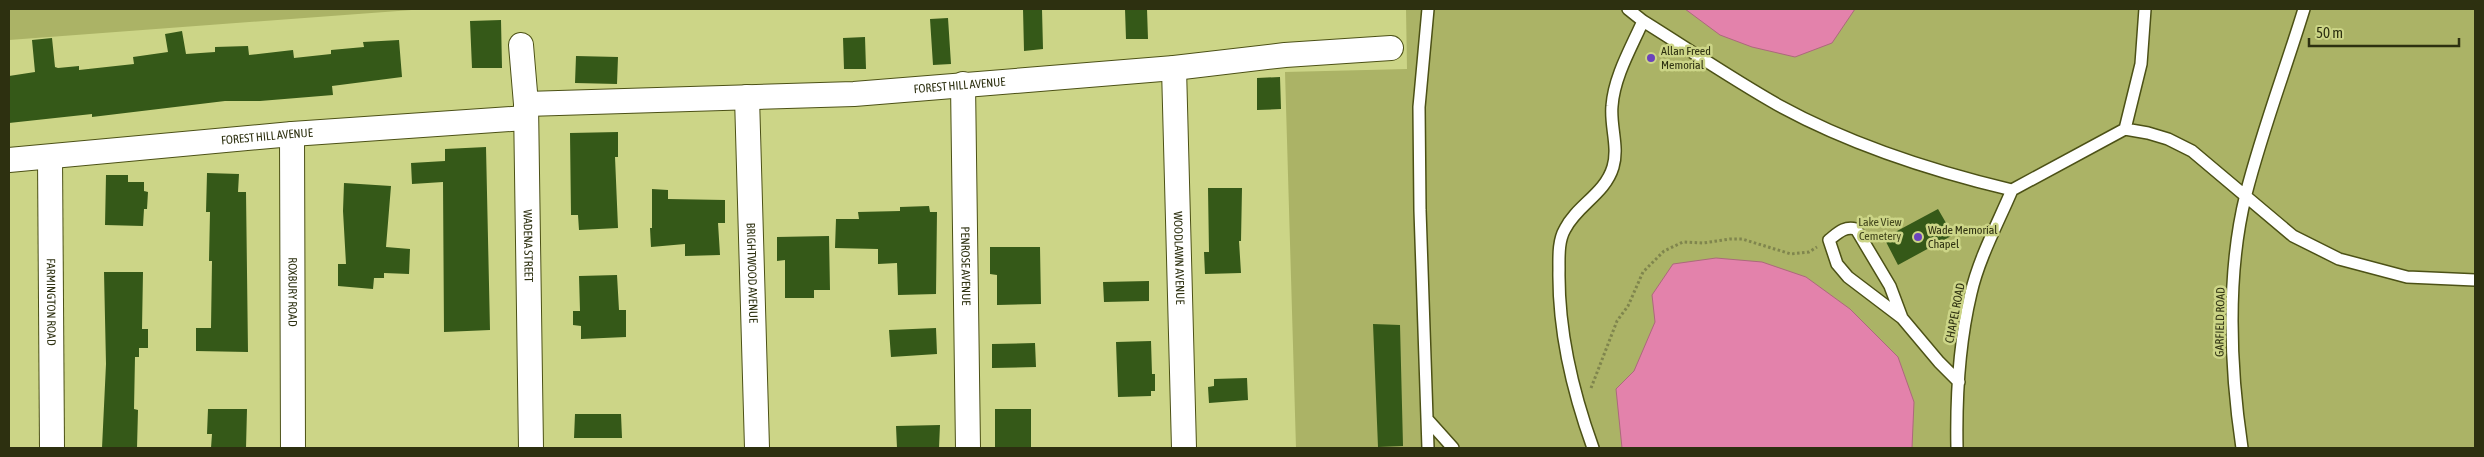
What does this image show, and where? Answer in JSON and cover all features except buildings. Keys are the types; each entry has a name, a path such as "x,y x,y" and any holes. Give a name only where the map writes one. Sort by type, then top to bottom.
{"street":[{"name":"WADENA STREET","path":"521,44 526,111 531,448"},
{"name":"FOREST HILL AVENUE","path":"9,160 526,111 747,97 854,94 1174,68 1286,55 1391,48"},
{"name":"WOODLAWN AVENUE","path":"1174,68 1184,448"},
{"name":"PENROSE AVENUE","path":"963,84 968,448"},
{"name":"BRIGHTWOOD AVENUE","path":"747,97 757,448"},
{"name":"ROXBURY ROAD","path":"292,134 293,448"},
{"name":"FARMINGTON ROAD","path":"50,157 52,448"}],"lane":[{"path":"1428,9 1419,107 1420,210 1428,448"},
{"path":"1628,9 1643,21 1778,105 1849,138 1943,174 2012,190 2125,129 2168,139 2192,151 2292,236 2339,259 2374,270 2407,277 2475,280"},
{"path":"2125,129 2141,64 2145,9"},
{"name":"GARFIELD ROAD","path":"2242,448 2235,403 2231,338 2236,262 2245,196 2265,126 2304,9"},
{"path":"1593,448 1569,372 1563,333 1559,282 1559,249 1564,230 1570,221 1602,188 1611,175 1614,164 1612,106 1620,75 1643,21"},
{"name":"CHAPEL ROAD","path":"1957,448 1959,382 1963,337 1971,291 2012,190"},
{"path":"1902,318 1890,286 1856,228 1841,230 1829,240 1837,264 1848,277 1902,318 1939,362 1959,382"},
{"path":"1427,419 1453,448"}],"path":[{"path":"1581,414 1617,321 1628,306 1643,272 1664,251 1683,242 1703,243 1742,240 1792,254 1809,252 1829,240"}],"green space":[{"path":"9,9 425,9 9,40"},
{"name":"Lake View Cemetery","path":"1406,9 2475,9 2475,448 1296,448 1285,72 1407,69"}],"shaded area":[{"path":"1685,9 1855,9 1832,43 1795,57 1752,47 1720,35"},
{"path":"1716,258 1762,262 1806,277 1850,309 1898,357 1914,402 1912,448 1622,448 1616,389 1634,371 1655,322 1652,295 1673,264"}],"place":[{"name":"Allan Freed Memorial","path":"1651,58"},
{"name":"Wade Memorial Chapel","path":"1918,237"}]}
